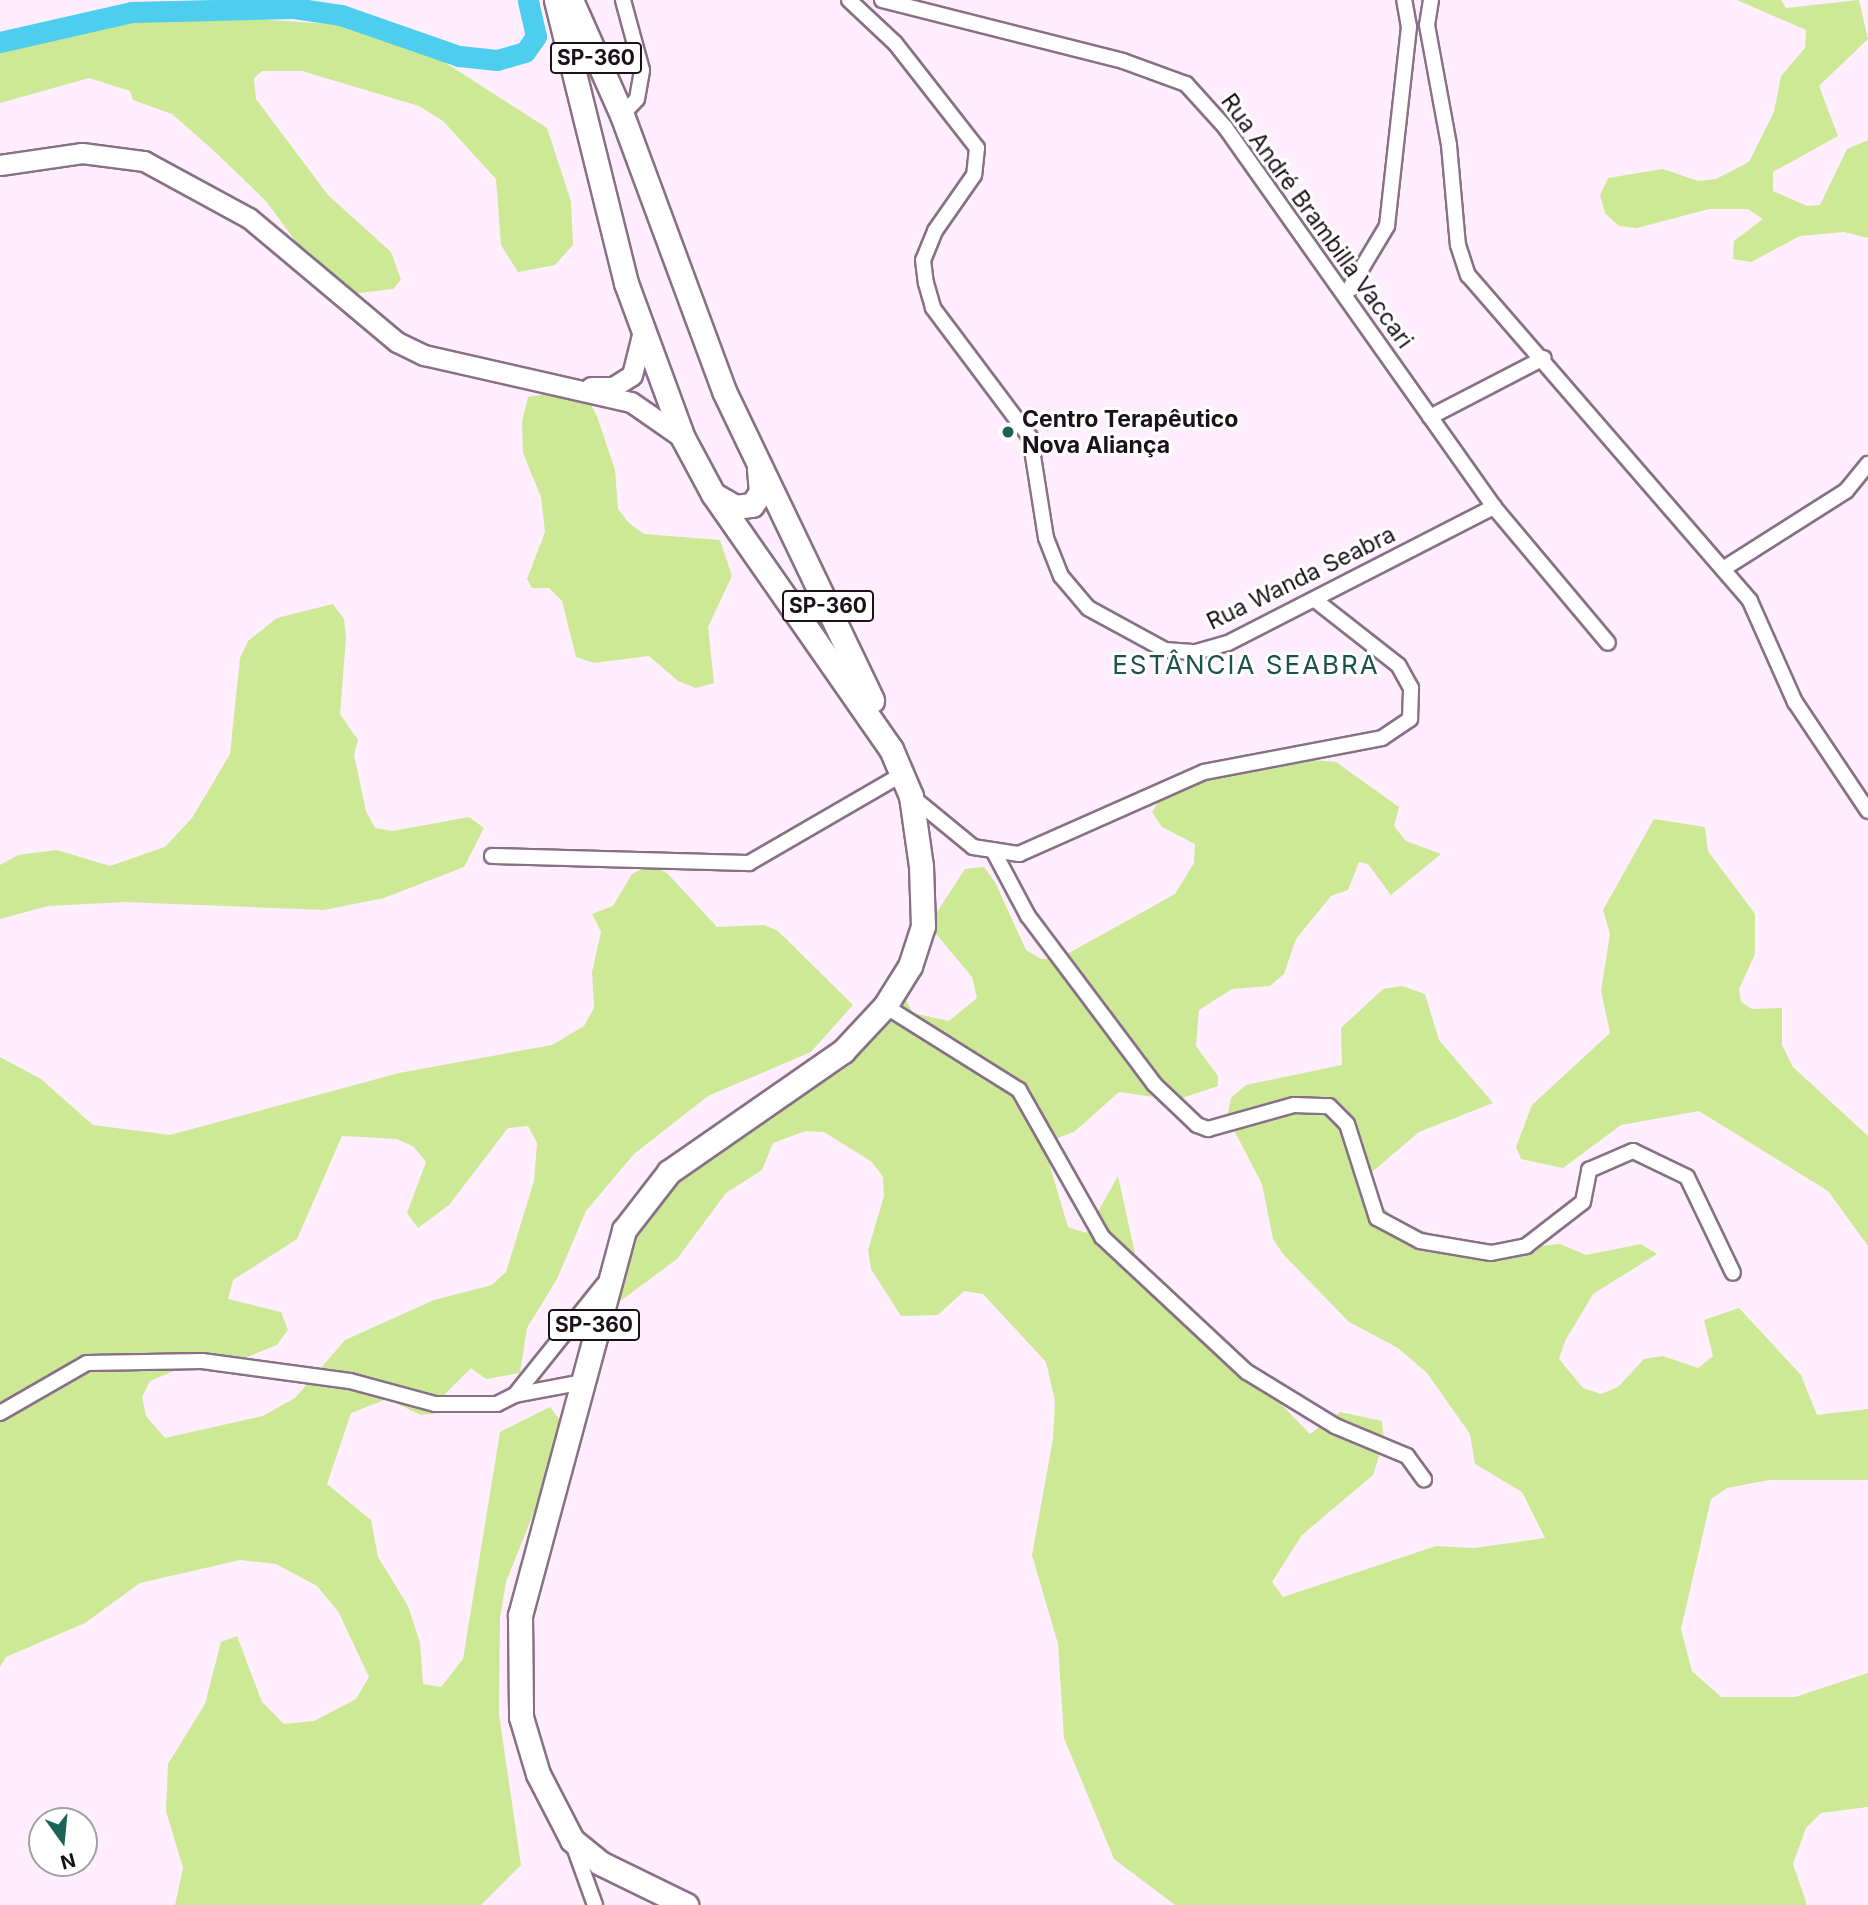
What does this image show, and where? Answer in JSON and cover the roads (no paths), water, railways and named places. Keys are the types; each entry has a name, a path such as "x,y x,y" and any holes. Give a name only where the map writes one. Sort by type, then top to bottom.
{"main road":[{"name":"SP-360","path":"560,0 622,115 724,391 860,671 891,749 904,774 911,796 923,926 910,966 885,1006 843,1051 669,1172 624,1230 604,1284 520,1615 521,1717 538,1774 572,1840 600,1863 686,1905"},
{"name":"SP-360","path":"560,0 643,331 683,438 713,494 891,749"},
{"path":"0,165 82,153 145,161 249,218 397,342 424,355 631,402 683,438"},
{"path":"576,388 613,387 632,375 643,331"},
{"path":"713,494 736,507 752,505 761,492 759,466"}],"street":[{"path":"622,115 637,99 642,70 623,0"},
{"name":"Rua Wanda Seabra","path":"849,0 895,43 977,148 974,175 935,230 923,260 926,282 933,308 1030,437 1046,538 1060,576 1088,608 1165,650 1196,652 1228,643 1494,508"},
{"name":"Rua André Brambilla Vaccari","path":"882,0 1123,61 1186,84 1225,127 1494,508 1608,643"},
{"path":"1345,296 1387,226 1409,27 1404,0"},
{"path":"1430,0 1427,24 1464,266 1750,601 1825,755 1868,811"},
{"path":"1430,416 1544,358"},
{"path":"1723,569 1846,491 1868,464"},
{"path":"911,796 973,847 995,854 1019,854 1058,841 1205,772 1382,738 1410,719 1411,688 1398,665 1315,600"},
{"path":"492,856 749,863 904,774"},
{"path":"995,854 1037,927 1154,1084 1197,1125 1208,1129 1294,1105 1329,1106 1347,1124 1377,1218 1420,1241 1491,1254 1526,1246 1583,1202 1589,1170 1633,1150 1687,1177 1733,1273"},
{"path":"885,1006 1019,1090 1102,1237 1247,1372 1335,1426 1407,1456 1424,1479"},
{"path":"515,1395 604,1284"},
{"path":"0,1413 87,1363 202,1361 350,1381 435,1404 497,1404 515,1395 579,1383"},
{"path":"572,1840 595,1905"}],"waterway":[{"path":"0,42 132,12 294,8 341,15 459,56 497,60 525,52 536,36 528,0"}],"place":[{"name":"Centro Terapêutico Nova Aliança","path":"1008,432"}],"district":[{"name":"ESTÂNCIA SEABRA","path":"1246,665"}]}
